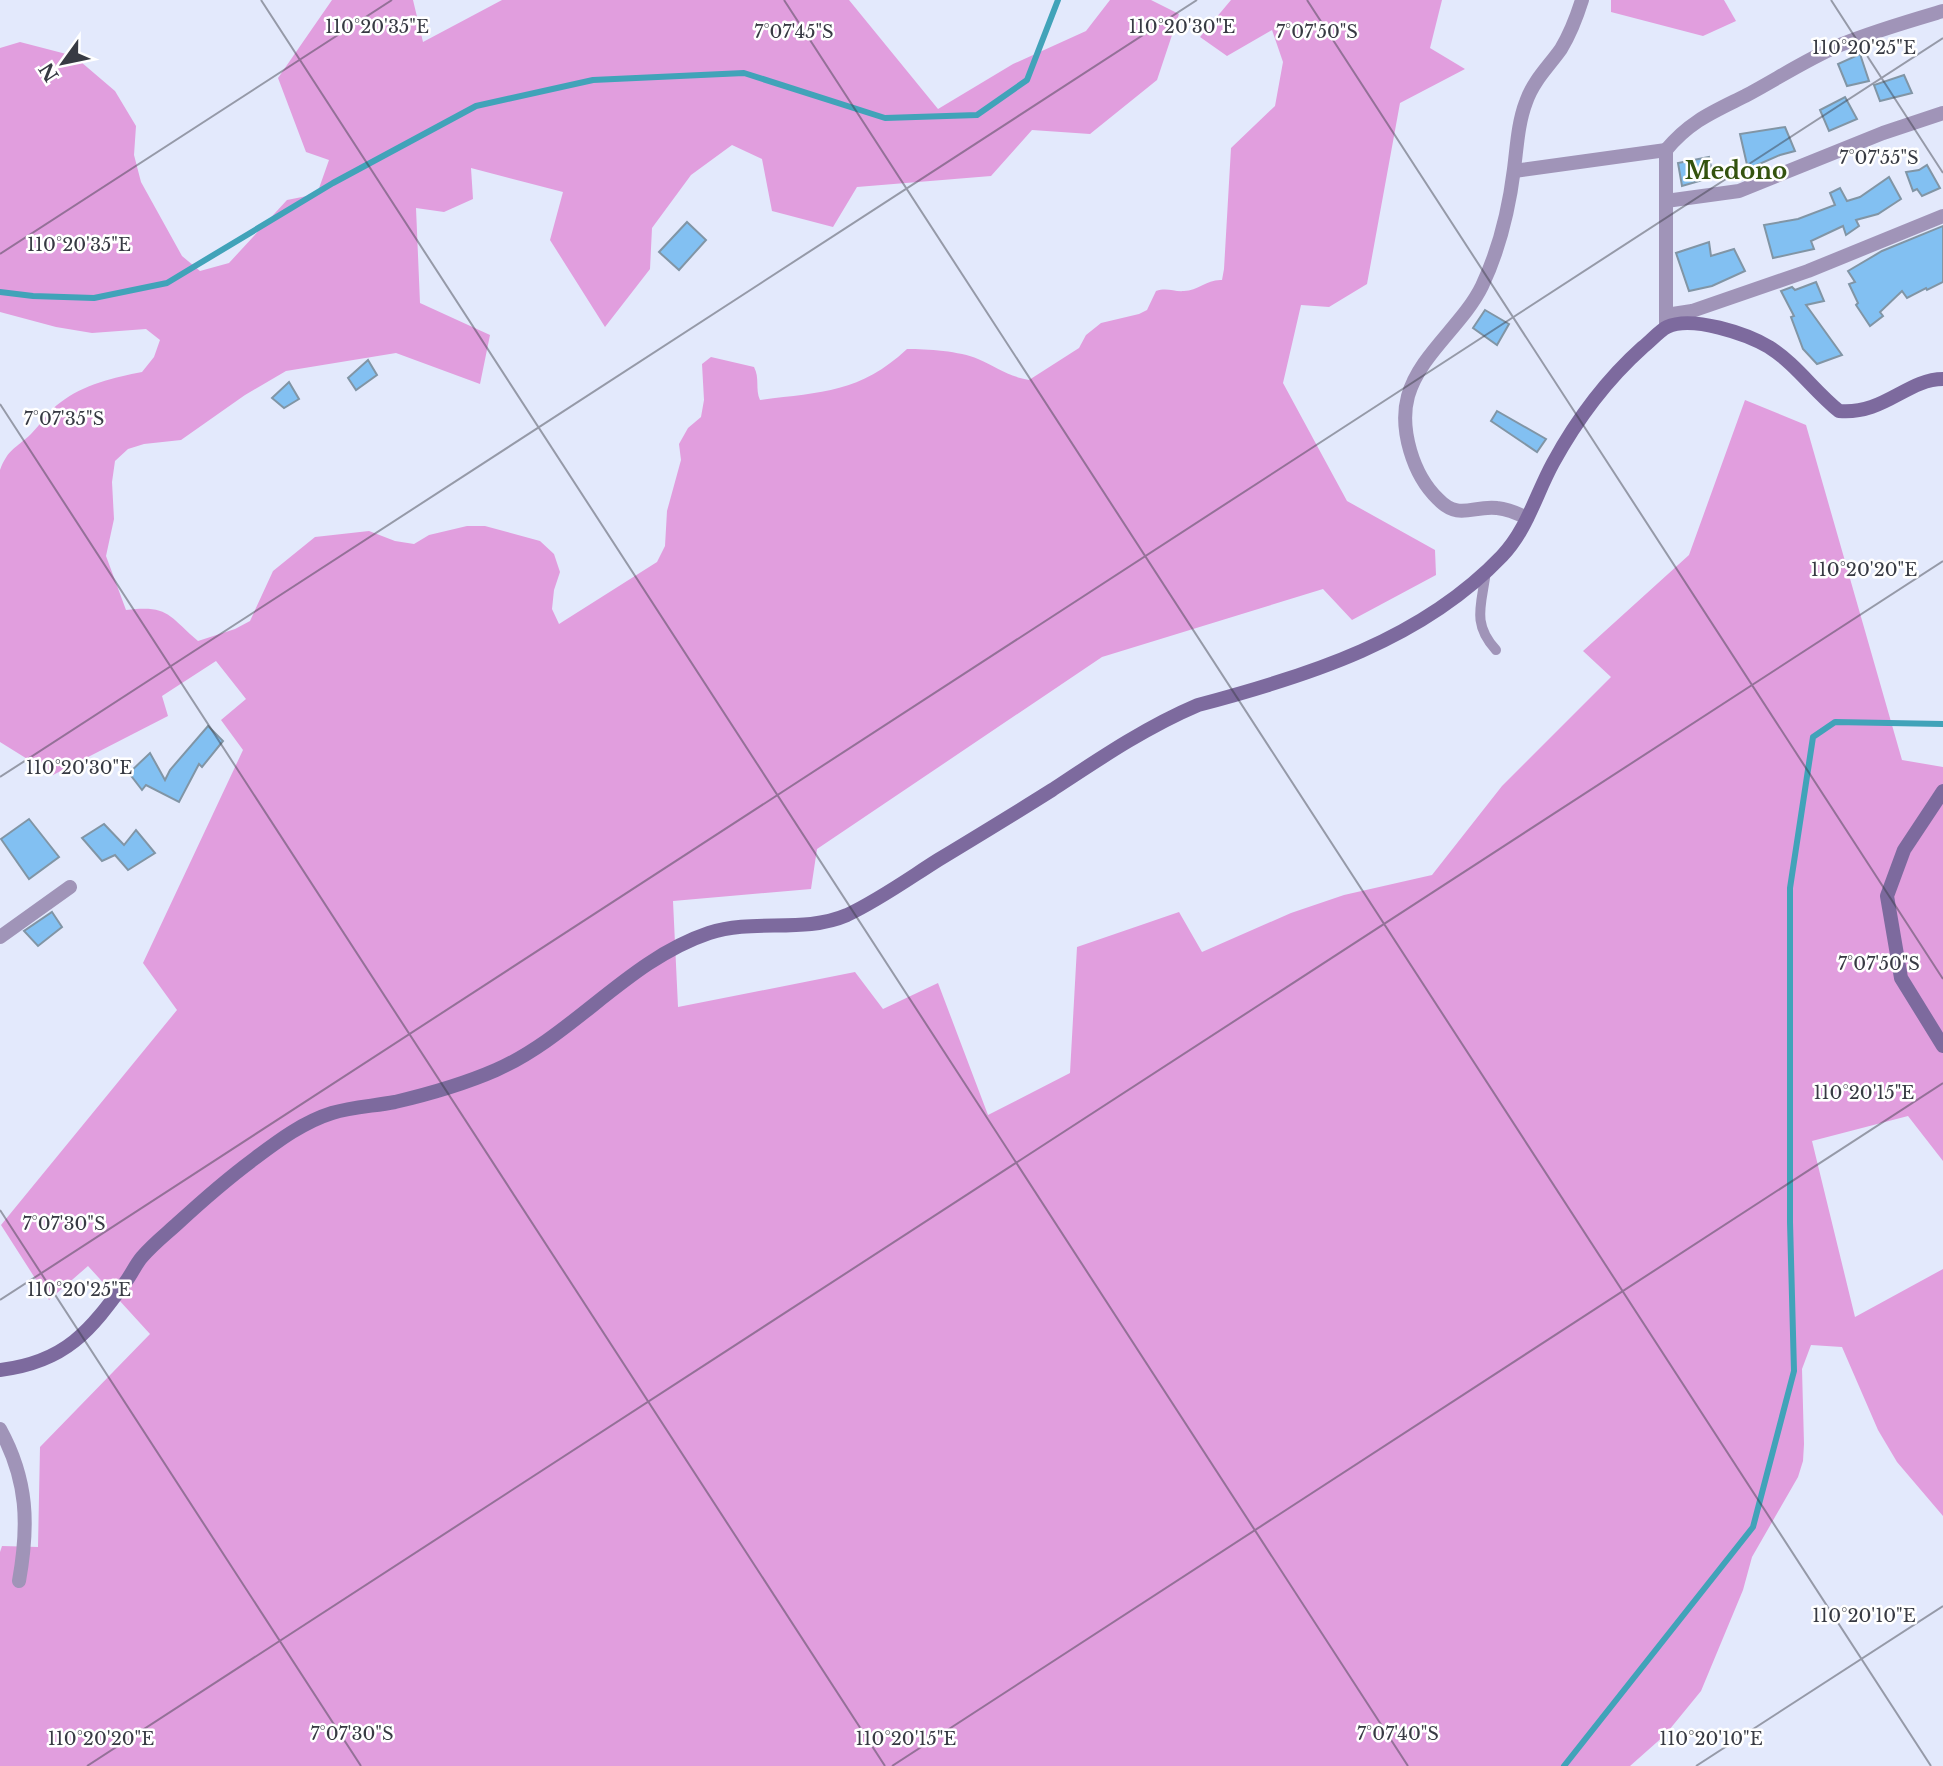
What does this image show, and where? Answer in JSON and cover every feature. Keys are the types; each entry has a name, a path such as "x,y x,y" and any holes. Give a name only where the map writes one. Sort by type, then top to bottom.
{"street":[{"path":"1527,518 1495,507 1458,512 1446,507 1428,488 1419,472 1411,453 1405,413 1408,395 1427,361 1484,281 1503,223 1526,100 1563,46 1582,0"},
{"path":"1666,321 1667,150 1679,134 1693,122 1818,55 1866,35 1943,11"},
{"path":"1666,201 1739,191 1943,113"},
{"path":"1514,171 1667,150"},
{"path":"0,1370 32,1363 61,1352 76,1341 96,1322 141,1258 155,1243 209,1193 308,1123 336,1112 394,1102 499,1069 691,939 735,926 812,924 846,915 985,833 1154,726 1198,705 1316,669 1370,647 1434,614 1461,595 1517,537 1551,466 1584,411 1619,369 1666,321 1808,271 1943,216"},
{"path":"1666,321 1718,326 1766,345 1790,362 1839,411 1866,410 1919,385 1943,379"},
{"path":"1943,791 1904,850 1887,896 1901,978 1943,1046"},
{"path":"0,937 71,887"},
{"path":"0,1429 20,1476 24,1494 25,1527 19,1581"}],"lane":[{"path":"1486,571 1479,621 1483,634 1496,650"}],"shaded area":[{"path":"332,0 413,0 423,42 502,0 849,0 938,109 1013,64 1086,31 1110,0 1151,0 1179,14 1157,80 1090,134 1032,130 991,176 857,187 833,227 772,211 762,159 732,145 691,175 652,228 650,269 605,327 550,240 563,192 471,168 473,199 444,212 416,208 420,303 490,335 480,384 396,353 286,371 245,395 181,440 144,444 128,449 115,461 112,482 114,519 106,556 126,610 151,609 166,614 198,641 250,621 273,571 315,537 369,531 395,541 414,544 429,535 467,526 485,526 540,541 554,554 560,572 552,609 559,624 657,562 665,546 667,511 681,460 679,444 688,428 701,417 704,400 702,364 711,357 754,367 760,400 839,388 873,374 907,349 962,354 1029,380 1079,348 1086,335 1101,323 1147,310 1156,291 1189,290 1222,280 1231,148 1275,106 1283,62 1272,30 1227,56 1200,37 1231,0 1442,0 1430,48 1465,69 1400,103 1367,284 1329,307 1301,305 1283,383 1347,501 1435,550 1436,575 1352,620 1323,589 1102,657 817,849 811,889 673,901 678,1007 855,972 883,1009 938,983 988,1115 1070,1073 1077,947 1179,912 1202,952 1291,913 1344,895 1432,875 1502,786 1611,677 1583,651 1689,555 1745,400 1806,425 1902,760 1943,767 1943,1161 1908,1116 1812,1141 1855,1317 1943,1269 1943,1516 1897,1462 1878,1430 1842,1347 1811,1345 1802,1369 1804,1444 1798,1477 1752,1557 1743,1590 1701,1691 1665,1735 1630,1766 0,1766 2,1546 38,1547 40,1447 150,1334 88,1266 49,1300 1,1225 177,1010 143,963 243,750 221,720 246,699 216,661 162,696 168,716 53,775 0,742 0,470 9,453 31,434 57,405 89,386 142,372 154,357 160,340 146,329 92,333 56,327 0,312 0,48 20,42 74,56 115,91 136,126 134,155 141,182 182,256 200,271 229,263 287,200 317,194 329,160 306,152 278,78"},
{"path":"1611,0 1724,0 1736,21 1703,36 1611,12"}],"building":[{"path":"1860,54 1869,81 1847,86 1838,64"},
{"path":"1904,75 1912,93 1880,101 1874,85"},
{"path":"1845,97 1857,119 1829,131 1820,110"},
{"path":"1785,127 1795,151 1748,169 1740,134"},
{"path":"1709,157 1713,177 1682,186 1678,163"},
{"path":"1927,165 1940,188 1922,196 1917,189 1913,191 1906,172 1919,170"},
{"path":"1889,177 1901,199 1878,214 1856,220 1859,226 1846,235 1843,226 1811,241 1814,249 1773,258 1764,225 1798,219 1835,205 1830,193 1840,188 1847,201 1860,197"},
{"path":"687,222 706,240 679,270 659,252"},
{"path":"1943,226 1943,282 1907,298 1902,291 1880,312 1883,316 1870,326 1856,305 1858,303 1849,284 1855,282 1848,271 1882,251"},
{"path":"1709,242 1711,256 1734,249 1745,271 1712,286 1689,291 1676,253"},
{"path":"1816,282 1824,301 1806,305 1842,355 1817,364 1803,349 1791,317 1794,316 1781,291 1792,287 1795,290"},
{"path":"1485,310 1509,324 1497,345 1473,328"},
{"path":"368,360 377,375 356,390 348,378"},
{"path":"289,382 299,399 284,408 272,398"},
{"path":"1497,411 1546,439 1537,452 1491,421"},
{"path":"208,726 223,741 202,767 199,764 179,802 146,785 142,790 129,773 150,753 165,780 170,770"},
{"path":"29,819 59,857 29,879 1,839"},
{"path":"104,824 124,845 136,830 155,853 128,870 115,855 102,861 82,838"},
{"path":"52,912 62,927 38,946 24,931"}],"waterway":[{"path":"0,292 94,298 167,283 333,183 476,106 593,80 744,73 885,118 977,115 1027,80 1058,0"},
{"path":"1564,1766 1753,1527 1794,1371 1790,1222 1790,888 1813,737 1835,722 1943,724"}],"district":[{"name":"Medono","path":"1736,171"}]}
